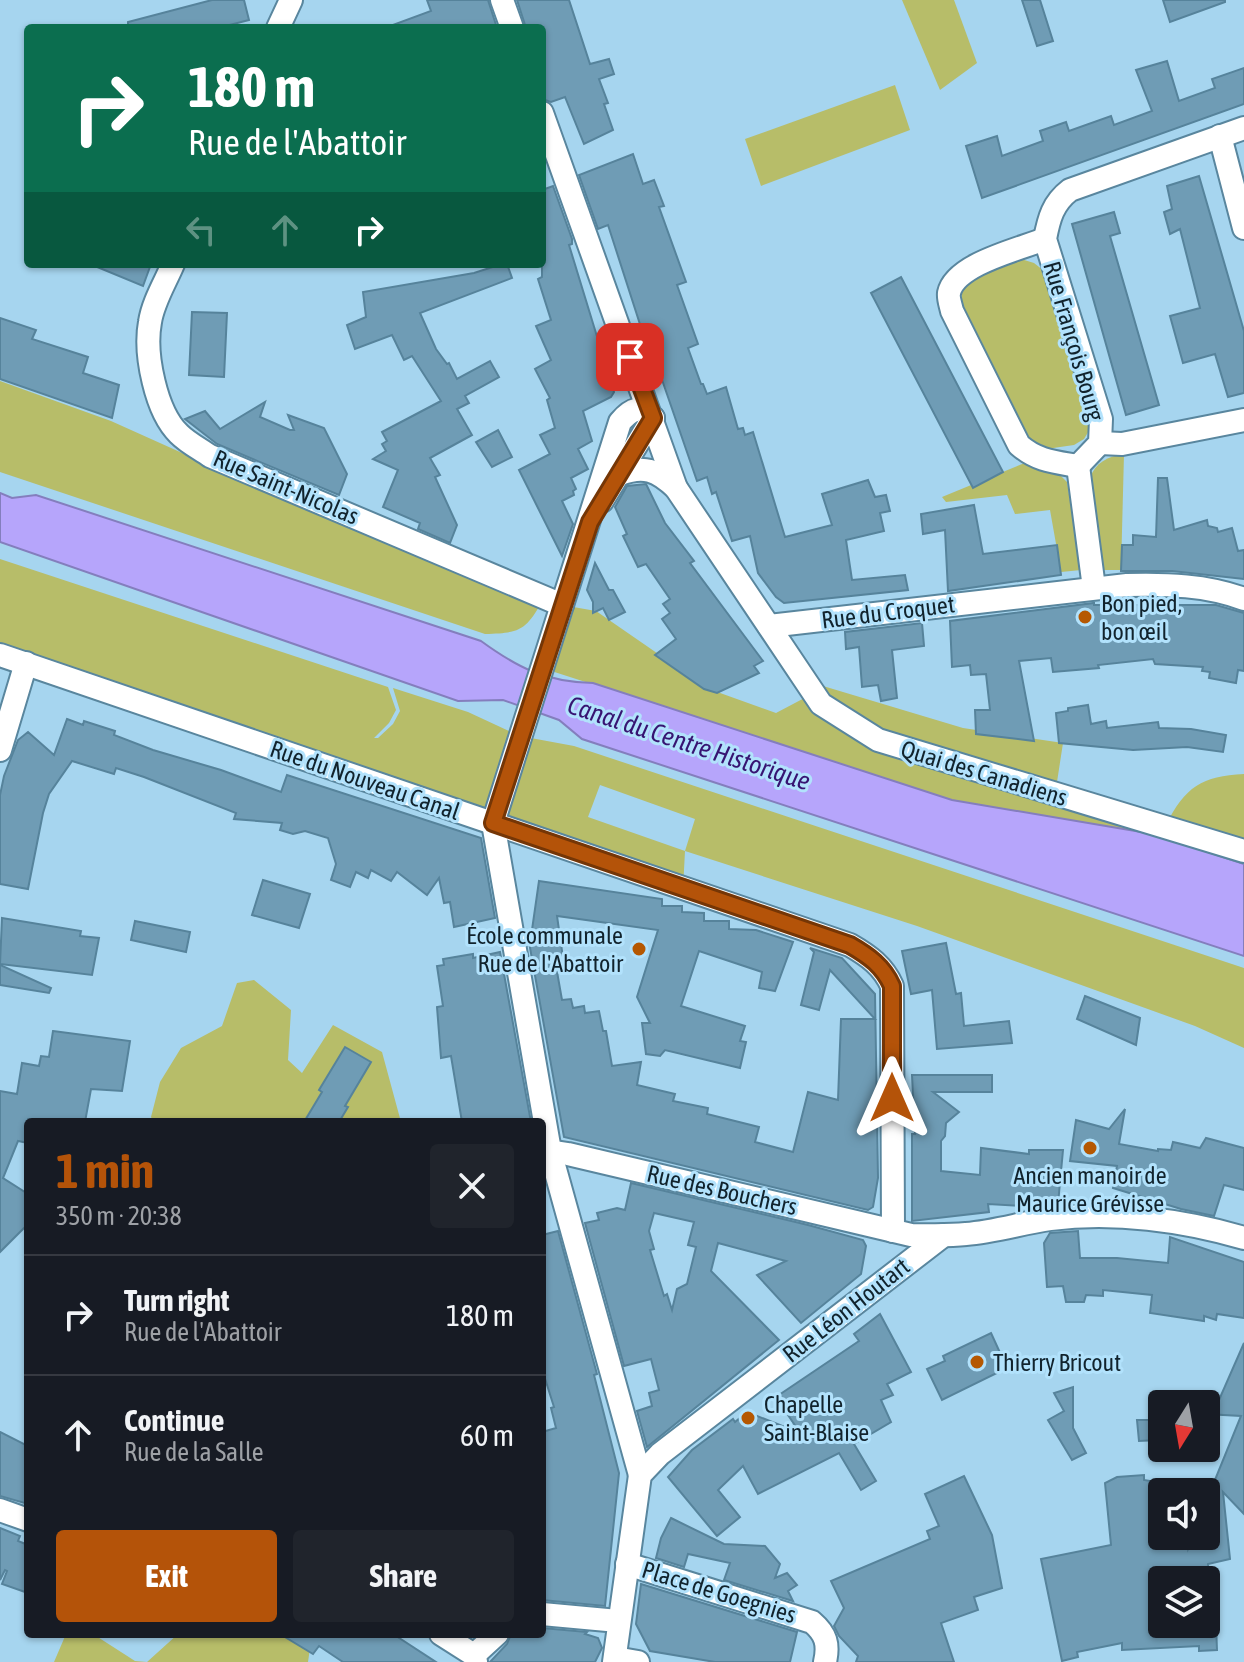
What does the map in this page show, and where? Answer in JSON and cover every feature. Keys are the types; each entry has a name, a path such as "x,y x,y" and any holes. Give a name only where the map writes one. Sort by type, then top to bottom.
{"street":[{"path":"280,24 291,0"},
{"path":"502,0 511,24"},
{"path":"546,124 676,488"},
{"name":"Rue François Bourg","path":"1045,239 967,269 956,279 949,294 952,311 1019,445 1044,461 1078,466 1100,443 1101,419 1045,239 1057,200 1070,190 1244,128"},
{"path":"1220,136 1244,228"},
{"name":"Rue Saint-Nicolas","path":"171,268 152,313 148,339 160,400 178,433 210,456 562,605"},
{"path":"541,1118 493,823 620,422 629,391 630,357"},
{"path":"620,422 630,411 638,409 646,411 653,418"},
{"path":"590,522 653,418"},
{"name":"Rue François Bourg","path":"1100,443 1122,444 1244,420"},
{"path":"1078,466 1094,588"},
{"path":"620,474 636,468 649,468 676,488 769,626"},
{"name":"Rue du Croquet","path":"769,626 1094,588 1161,584 1199,588 1244,599"},
{"name":"Quai des Canadiens","path":"769,626 821,704 878,740 1244,851"},
{"name":"Rue du Nouveau Canal","path":"0,655 850,945 879,965 892,986 893,1231"},
{"path":"0,750 26,663"},
{"path":"546,1151 640,1475 615,1660 638,1662"},
{"name":"Rue des Bouchers","path":"546,1151 583,1157 893,1231"},
{"name":"Rue Léon Houtart","path":"893,1231 911,1235 967,1234 1052,1219 1112,1217 1179,1223 1244,1238"},
{"name":"Rue Léon Houtart","path":"640,1475 660,1454 944,1235"},
{"path":"0,1510 24,1519"},
{"name":"Place de Goegnies","path":"627,1564 800,1617 822,1631 828,1651 825,1662"},
{"path":"546,1614 618,1621"},
{"path":"447,1638 475,1658 493,1638"}],"green space":[{"path":"902,0 954,0 977,63 940,90"},
{"path":"895,85 910,130 761,186 745,139"},
{"path":"1021,259 1034,263 1048,274 1091,409 1090,429 1084,439 1074,445 1046,449 1027,440 963,311 962,295 968,280"},
{"path":"0,381 111,421 200,461 544,598 522,628 485,634 0,472"},
{"path":"1124,454 1121,570 1099,570 1090,478 1103,461"},
{"path":"1027,462 1060,475 1067,482 1081,570 1061,572 1050,510 1015,514 1007,495 946,502 942,497"},
{"path":"0,559 388,687 396,710 389,723 374,738 393,724 400,711 393,688 468,712 520,736 574,746 1244,968 1244,1048 1195,1026 917,926 685,851 683,889 0,655","holes":["600,785 695,819 685,851 588,817"]},
{"path":"562,605 596,611 709,689 776,713 812,694 803,680 963,728 1063,743 1055,795 1166,825 1180,801 1196,786 1217,777 1244,774 1244,851 952,800 542,668"},
{"path":"254,980 291,1010 288,1060 302,1073 333,1025 382,1052 400,1118 152,1118 160,1082 181,1048 222,1026 237,983"},
{"path":"64,1638 99,1638 135,1661 147,1662 54,1662"},
{"path":"174,1638 294,1638 310,1648 308,1662 147,1662"}],"water":[{"name":"Canal du Centre Historique","path":"0,493 12,498 36,495 481,641 533,672 561,680 593,683 952,800 1153,834 1244,864 1244,956 582,739 559,720 503,700 458,701 0,542"}],"building":[{"path":"212,0 244,0 249,20 234,24 128,22"},
{"path":"427,0 488,0 496,24 395,24 431,11"},
{"path":"517,0 569,0 590,64 609,59 614,74 599,79 613,130 584,144 565,97 551,102 546,100 546,24 525,24"},
{"path":"1022,0 1040,0 1053,41 1037,46"},
{"path":"1163,0 1225,0 1225,2 1170,22"},
{"path":"1167,61 1179,101 1215,88 1212,79 1244,68 1244,104 982,198 966,146 997,136 1002,156 1043,141 1040,131 1066,122 1069,131 1111,116 1114,125 1152,111 1136,70"},
{"path":"633,154 643,184 654,180 664,206 659,207 686,282 677,285 698,344 688,348 701,384 707,394 726,387 738,429 743,428 745,435 753,432 785,537 832,525 822,494 868,480 875,497 886,495 890,511 880,513 884,531 846,540 852,580 905,575 908,590 784,603 758,573 750,536 732,541 716,492 712,494 707,477 697,481 650,345 647,346 608,225 598,229 579,175"},
{"path":"1199,176 1244,331 1244,393 1228,397 1215,354 1183,363 1170,316 1200,308 1180,229 1170,234 1164,212 1172,209 1167,186"},
{"path":"553,186 572,239 569,245 614,392 611,397 583,411 592,441 578,449 588,469 571,478 576,489 574,495 562,501 573,524 562,556 519,470 550,454 540,435 555,428 547,400 550,398 535,369 551,360 536,326 551,320 538,279 542,277 542,268 546,268 546,189"},
{"path":"1114,212 1120,233 1110,236 1159,405 1126,415 1072,224"},
{"path":"100,268 150,268 143,286"},
{"path":"490,268 508,268 512,278 420,313 436,349 449,363 457,379 490,361 499,377 465,396 469,403 457,409 472,435 430,458 440,475 435,477 457,525 450,543 418,529 420,523 383,507 398,470 373,459 386,451 382,444 387,441 382,432 441,401 412,356 404,360 392,335 355,349 347,325 366,317 363,292"},
{"path":"901,277 1003,472 973,488 871,293"},
{"path":"192,312 227,313 224,377 189,375"},
{"path":"0,318 36,330 32,339 88,357 83,373 119,385 112,418 0,379"},
{"path":"265,402 260,417 290,430 294,430 288,415 324,428 347,474 339,495 217,444 185,419 205,411 220,429"},
{"path":"498,430 512,457 492,467 476,442"},
{"path":"1158,478 1167,478 1174,530 1207,520 1208,526 1217,528 1218,532 1232,528 1238,551 1244,550 1244,579 1172,571 1121,571 1122,545 1133,545 1133,535 1156,537"},
{"path":"646,484 665,523 694,561 690,563 763,661 754,666 759,673 717,693 704,689 655,655 676,639 662,619 670,613 663,604 670,599 646,564 638,567 623,536 627,534 615,507 627,486"},
{"path":"974,505 983,554 1057,545 1061,575 948,591 945,530 923,534 921,514"},
{"path":"595,563 625,612 609,620 603,608 593,613 593,602 587,590"},
{"path":"1094,603 1216,605 1244,613 1244,671 1238,670 1236,683 1209,678 1210,672 1202,671 1203,667 1155,664 1153,659 1053,672 1051,658 1019,661 1034,741 976,734 975,710 990,710 986,674 971,675 970,665 952,667 950,621"},
{"path":"922,623 924,646 892,650 897,698 881,701 878,685 862,687 859,647 846,649 845,632"},
{"path":"1088,705 1091,724 1106,721 1107,728 1158,722 1159,728 1226,735 1223,752 1187,747 1133,750 1059,743 1056,713"},
{"path":"67,719 115,731 114,735 153,750 281,792 287,775 481,838 495,918 454,927 450,902 444,903 439,878 427,895 397,872 391,881 371,870 368,878 356,872 350,887 331,880 336,864 328,838 305,831 293,834 280,830 282,823 234,819 236,813 144,777 116,768 114,774 72,761 49,794 28,889 0,884 0,795 18,740 28,732 54,755"},
{"path":"263,880 310,894 299,928 252,915"},
{"path":"539,881 662,899 662,906 682,906 682,912 704,913 704,921 729,921 729,929 756,930 793,942 775,991 759,988 762,972 699,951 681,1006 745,1026 740,1041 746,1042 740,1068 665,1050 660,1056 646,1054 642,1023 650,1023 637,997 658,930 557,916 564,965 556,966 562,1000 571,999 573,1008 584,1006 585,1013 599,1011 612,1066 641,1062 637,1085 675,1094 673,1101 708,1108 707,1114 759,1127 755,1142 793,1152 808,1092 838,1100 841,1019 875,1019 830,970 819,1010 801,1005 814,952 810,948 842,958 875,994 878,1178 873,1207 868,1210 564,1137 527,931 532,930"},
{"path":"2,918 81,931 80,936 99,938 92,975 0,964"},
{"path":"135,921 190,932 186,952 131,940"},
{"path":"946,943 956,994 961,993 964,1026 1009,1021 1012,1043 937,1049 932,990 911,994 902,951"},
{"path":"500,952 530,1118 461,1118 451,1056 441,1058 437,1007 443,1006 437,966 444,965 443,959 473,954 473,958"},
{"path":"0,965 51,988 49,993 0,985"},
{"path":"1085,996 1140,1018 1136,1045 1077,1019"},
{"path":"53,1031 130,1041 122,1091 91,1089 86,1118 24,1118 24,1142 18,1141 3,1178 24,1191 24,1228 0,1252 0,1091 17,1094 22,1063 39,1066 41,1056 49,1057"},
{"path":"345,1047 371,1062 345,1106 348,1107 341,1118 306,1118 322,1092 319,1090"},
{"path":"912,1075 992,1075 992,1092 933,1092 959,1112 946,1123 945,1136 941,1141 941,1171 980,1175 981,1148 1029,1154 1029,1150 1063,1150 1058,1204 1038,1207 988,1204 989,1212 912,1221 912,1134 915,1134"},
{"path":"1125,1109 1119,1144 1158,1151 1171,1150 1173,1142 1200,1148 1206,1138 1244,1148 1244,1190 1224,1185 1214,1216 1113,1188 1117,1166 1070,1161 1076,1120 1109,1129"},
{"path":"631,1183 808,1225 863,1240 866,1246 861,1274 801,1323 757,1275 786,1261 718,1243 711,1271 779,1340 647,1447 637,1411 652,1406 649,1393 659,1390 651,1359 624,1366 585,1223 599,1220 597,1213 617,1208 625,1210","holes":["654,1213 694,1222 688,1245 696,1247 687,1284 677,1289 672,1310 667,1294 664,1296 650,1250 654,1249 649,1231"]},
{"path":"558,1231 597,1374 594,1375 619,1473 605,1606 546,1600 546,1431 556,1428 551,1408 554,1407 546,1382 546,1234"},
{"path":"1078,1231 1080,1258 1168,1263 1170,1237 1244,1262 1244,1318 1217,1314 1216,1320 1204,1316 1204,1321 1150,1313 1152,1295 1103,1290 1103,1296 1086,1295 1084,1302 1066,1302 1063,1286 1047,1287 1044,1243 1050,1233"},
{"path":"880,1314 911,1372 887,1384 893,1395 881,1400 891,1422 854,1444 876,1481 861,1490 839,1453 758,1494 743,1466 718,1490 740,1517 717,1536 668,1477 692,1450 747,1412 800,1433 776,1397 859,1341 854,1334"},
{"path":"991,1333 1007,1368 942,1400 927,1369 945,1361 943,1356"},
{"path":"1244,1343 1244,1514 1223,1492 1230,1559 1208,1566 1148,1566 1148,1638 1217,1638 1217,1650 1199,1651 1199,1646 1122,1650 1122,1643 1077,1652 1078,1657 1062,1661 1041,1559 1111,1545 1105,1483 1117,1477 1144,1475 1144,1480 1148,1481 1148,1550 1220,1550 1220,1478 1216,1478 1241,1416 1220,1415 1220,1398"},
{"path":"1073,1387 1073,1428 1086,1453 1072,1460 1048,1420 1064,1411 1054,1393"},
{"path":"1137,1420 1148,1420 1148,1441 1139,1441"},
{"path":"0,1432 24,1444 24,1503 0,1496"},
{"path":"964,1476 992,1535 1002,1588 974,1597 978,1610 941,1623 954,1662 856,1662 858,1656 834,1626 844,1608 831,1581 930,1539 927,1531 939,1526 925,1494"},
{"path":"671,1518 724,1544 765,1546 780,1564 775,1578 787,1573 797,1585 788,1591 793,1601 724,1580 730,1563 688,1554 684,1567 656,1558"},
{"path":"0,1528 20,1536 18,1541 24,1543 24,1592 2,1584 5,1570 0,1580"},
{"path":"641,1584 797,1632 790,1662 715,1662 650,1651 636,1624"},
{"path":"546,1628 587,1632 585,1634 598,1638 602,1648 595,1662 490,1662 509,1638 546,1638"},
{"path":"287,1638 399,1638 436,1662 343,1662 319,1646 313,1654"}],"place":[{"name":"Bon pied, bon œil","path":"1085,617"},
{"name":"École communale Rue de l'Abattoir","path":"639,949"},
{"name":"Ancien manoir de Maurice Grévisse","path":"1090,1148"},
{"name":"Thierry Bricout","path":"977,1362"},
{"name":"Chapelle Saint-Blaise","path":"748,1418"}],"route":[{"path":"630,357 653,418 590,522 493,823 850,945 866,954 879,965 892,986 892,1098"}]}
